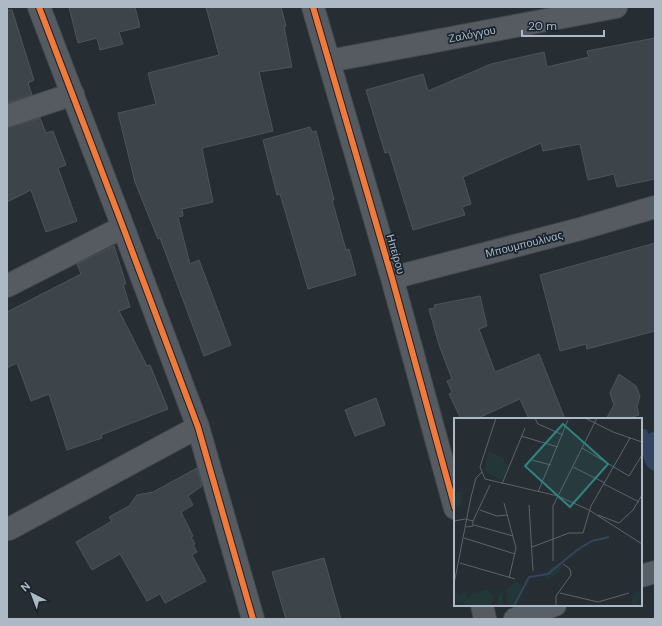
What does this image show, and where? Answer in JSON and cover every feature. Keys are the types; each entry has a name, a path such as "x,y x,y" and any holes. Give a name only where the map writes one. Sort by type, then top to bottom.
{"main road":[{"path":"642,576 655,572"},
{"path":"514,619 552,606"}],"street":[{"path":"39,7 198,427 254,619"},
{"name":"Ηπείρου","path":"314,7 392,278 454,504"},
{"name":"Ζαλόγγου","path":"329,61 616,7"},
{"path":"7,116 73,94"},
{"name":"Μπουμπουλίνας","path":"392,278 655,208"},
{"path":"7,286 123,227"},
{"path":"9,528 198,427"},
{"path":"482,606 485,619"}],"water":[{"path":"642,430 647,430 648,434 655,431 655,471 647,466 644,460 642,450"}],"building":[{"path":"69,7 135,7 140,27 119,32 123,44 100,50 97,38 78,43"},
{"path":"206,7 281,7 286,26 284,27 292,67 259,72 273,131 202,148 213,202 182,209 183,216 178,217 190,264 199,260 231,345 204,356 160,238 158,239 135,182 118,113 156,104 148,73 219,55"},
{"path":"7,10 12,10 34,80 28,83 32,95 7,103"},
{"path":"655,38 655,179 617,187 614,174 588,180 580,144 543,151 541,143 463,177 471,204 462,207 465,215 413,230 389,152 385,153 366,90 423,74 428,91 491,64 544,52 547,67 589,57 587,51"},
{"path":"40,118 46,133 53,131 66,165 58,168 77,221 46,232 31,190 7,202 7,128"},
{"path":"310,127 312,132 316,131 334,200 332,200 346,250 349,249 356,275 308,289 280,194 277,195 263,140"},
{"path":"655,243 655,331 587,349 586,344 560,351 540,275"},
{"path":"114,246 126,284 123,284 130,307 119,311 147,366 150,365 168,409 101,435 102,438 67,450 49,394 31,401 17,363 7,368 7,312 81,274 77,264"},
{"path":"480,296 487,326 479,329 495,372 539,354 565,418 529,418 520,399 478,418 461,418 449,394 452,392 447,381 452,379 439,345 429,309 435,308 434,305"},
{"path":"619,374 636,386 640,396 637,407 639,415 629,418 607,418 614,405 610,393"},
{"path":"376,398 385,425 355,436 345,410"},
{"path":"197,468 202,486 188,496 193,505 181,512 193,536 191,537 195,544 193,545 197,552 192,555 206,581 165,603 160,594 147,601 120,554 92,570 76,542 112,521 109,517 129,506 137,495 153,492"},
{"path":"324,558 341,619 286,619 272,572"}],"cycle path":[{"path":"39,7 198,427 253,619"},
{"path":"313,7 392,278 454,504"}]}
